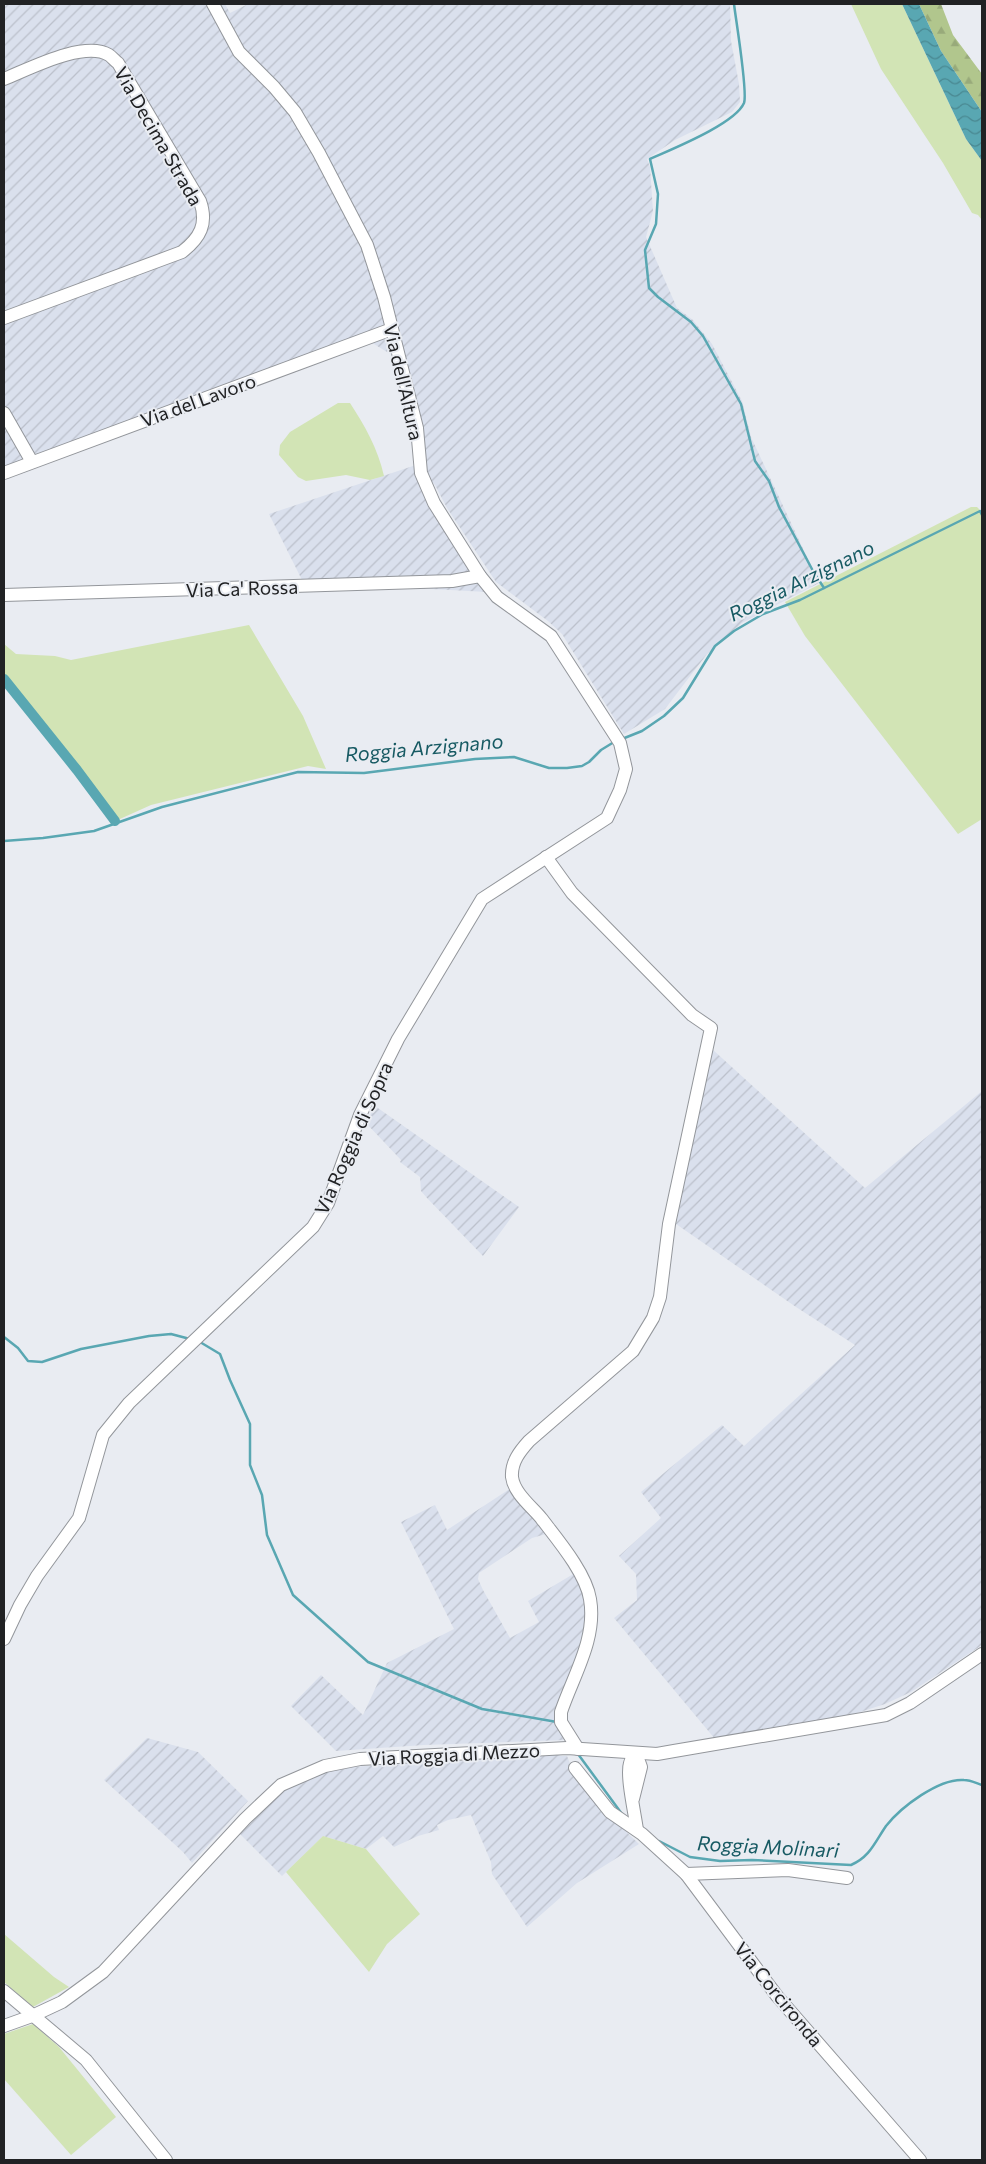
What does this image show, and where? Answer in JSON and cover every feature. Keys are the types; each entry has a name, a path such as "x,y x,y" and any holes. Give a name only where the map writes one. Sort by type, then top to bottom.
{"street":[{"name":"Via dell'Altura","path":"213,4 239,52 281,94 295,112 320,154 367,245 392,329 417,428 421,473 434,503 480,576 497,597 528,617 551,636 620,743 626,769"},
{"name":"Via Decima Strada","path":"4,79 74,52 89,50 108,54 118,63 200,201 204,214 202,228 195,242 182,252 4,318"},
{"name":"Via del Lavoro","path":"4,473 392,329"},
{"path":"4,413 32,462"},
{"name":"Via Ca' Rossa","path":"4,595 452,581 480,576"},
{"name":"Via Roggia di Sopra","path":"4,1639 20,1605 37,1576 79,1518 103,1435 129,1403 313,1227 328,1203 360,1115 394,1048 482,899 607,818 620,790 626,769"},
{"path":"546,857 572,894 692,1015 711,1028 669,1224 660,1297 653,1318 634,1351 529,1440 517,1455 512,1470 512,1479 517,1490 541,1518 572,1560 586,1584 590,1597 592,1611 588,1642 561,1712 562,1722 578,1749 617,1759 623,1766 633,1799 637,1830"},
{"name":"Via Roggia di Mezzo","path":"4,2026 62,2002 103,1972 281,1784 325,1766 360,1759 578,1749 657,1754 886,1715 910,1703 982,1654"},
{"path":"633,1799 648,1768 674,1751"},
{"path":"633,1799 641,1767 636,1753"},
{"name":"Via Corcironda","path":"575,1768 610,1812 637,1830 686,1874 777,1996 920,2160"},
{"path":"686,1874 788,1870 847,1878"},
{"path":"4,1992 86,2060 166,2160"}],"shaded area":[{"path":"4,4 225,4 230,13 248,4 730,4 731,41 739,84 740,102 732,112 675,140 647,159 650,167 653,211 646,237 677,308 693,320 712,344 742,401 751,437 819,583 742,623 707,654 665,709 624,734 562,634 548,621 496,582 447,508 435,485 417,466 487,592 303,582 269,514 416,465 402,384 392,355 369,341 4,474"},
{"path":"712,1049 865,1188 982,1091 982,1645 911,1692 885,1704 854,1714 715,1739 614,1618 637,1600 636,1574 619,1556 661,1518 641,1492 722,1425 744,1446 855,1345 796,1307 676,1224"},
{"path":"375,1106 519,1207 483,1256 421,1191 420,1177 400,1162 401,1160 366,1123"},
{"path":"511,1488 546,1534 532,1538 479,1573 478,1579 483,1590 510,1638 539,1622 528,1601 575,1573 587,1599 585,1634 556,1724 564,1740 424,1745 336,1751 291,1706 321,1675 363,1715 387,1663 454,1629 401,1522 435,1505 447,1530"},
{"path":"147,1738 198,1752 248,1801 192,1863 183,1852 104,1780"},
{"path":"555,1751 560,1756 567,1756 573,1771 614,1820 639,1844 577,1883 527,1927 492,1874 491,1862 471,1815 448,1820 437,1825 439,1830 418,1836 394,1847 383,1836 366,1849 323,1836 282,1876 240,1834 285,1788 329,1768 526,1758 525,1753"}],"green space":[{"path":"851,4 902,4 966,139 982,161 982,220 978,215 972,213 943,163 881,69"},
{"path":"919,4 941,4 953,35 982,74 982,112 941,51"},
{"path":"338,403 350,403 356,412 375,447 384,476 370,480 346,475 306,481 298,477 279,455 280,445 290,432"},
{"path":"971,507 977,507 982,512 982,819 958,834 805,636 785,602"},
{"path":"249,625 303,716 326,769 308,766 151,805 111,823 67,757 4,681 4,644 16,654 55,656 71,660"},
{"path":"323,1836 366,1849 420,1914 387,1944 369,1972 286,1872"},
{"path":"4,1934 54,1977 69,1987 33,2007 4,1982"},
{"path":"33,2024 59,2047 116,2117 71,2155 4,2079 4,2034"}],"water":[{"path":"902,4 919,4 941,51 982,112 982,161 966,139"}],"waterway":[{"path":"734,4 743,71 744,103 729,119 716,127 650,159 658,194 656,224 645,250 649,288 691,322 703,336 741,404 755,461 769,481 779,507 824,588"},
{"name":"Roggia Arzignano","path":"622,739 642,731 664,716 683,698 715,646 734,631 763,614 800,600 980,511 982,515"},
{"name":"Roggia Arzignano","path":"4,679 115,821"},
{"name":"Roggia Arzignano","path":"4,841 94,831 162,807 298,772 364,773 475,759 514,757 549,768 567,768 582,766 614,742"},
{"name":"Roggia Molinari","path":"4,1337 18,1348 28,1361 42,1362 81,1349 149,1336 171,1334 190,1339"},
{"name":"Roggia Molinari","path":"200,1342 220,1354 250,1424 250,1465 262,1495 267,1535 293,1595 368,1662 482,1709 557,1722"},
{"name":"Roggia Molinari","path":"578,1754 622,1814"},
{"name":"Roggia Molinari","path":"659,1841 690,1857 720,1861 752,1860 851,1865 863,1858 893,1818 921,1795 943,1784 954,1781 966,1780 982,1785"}]}
